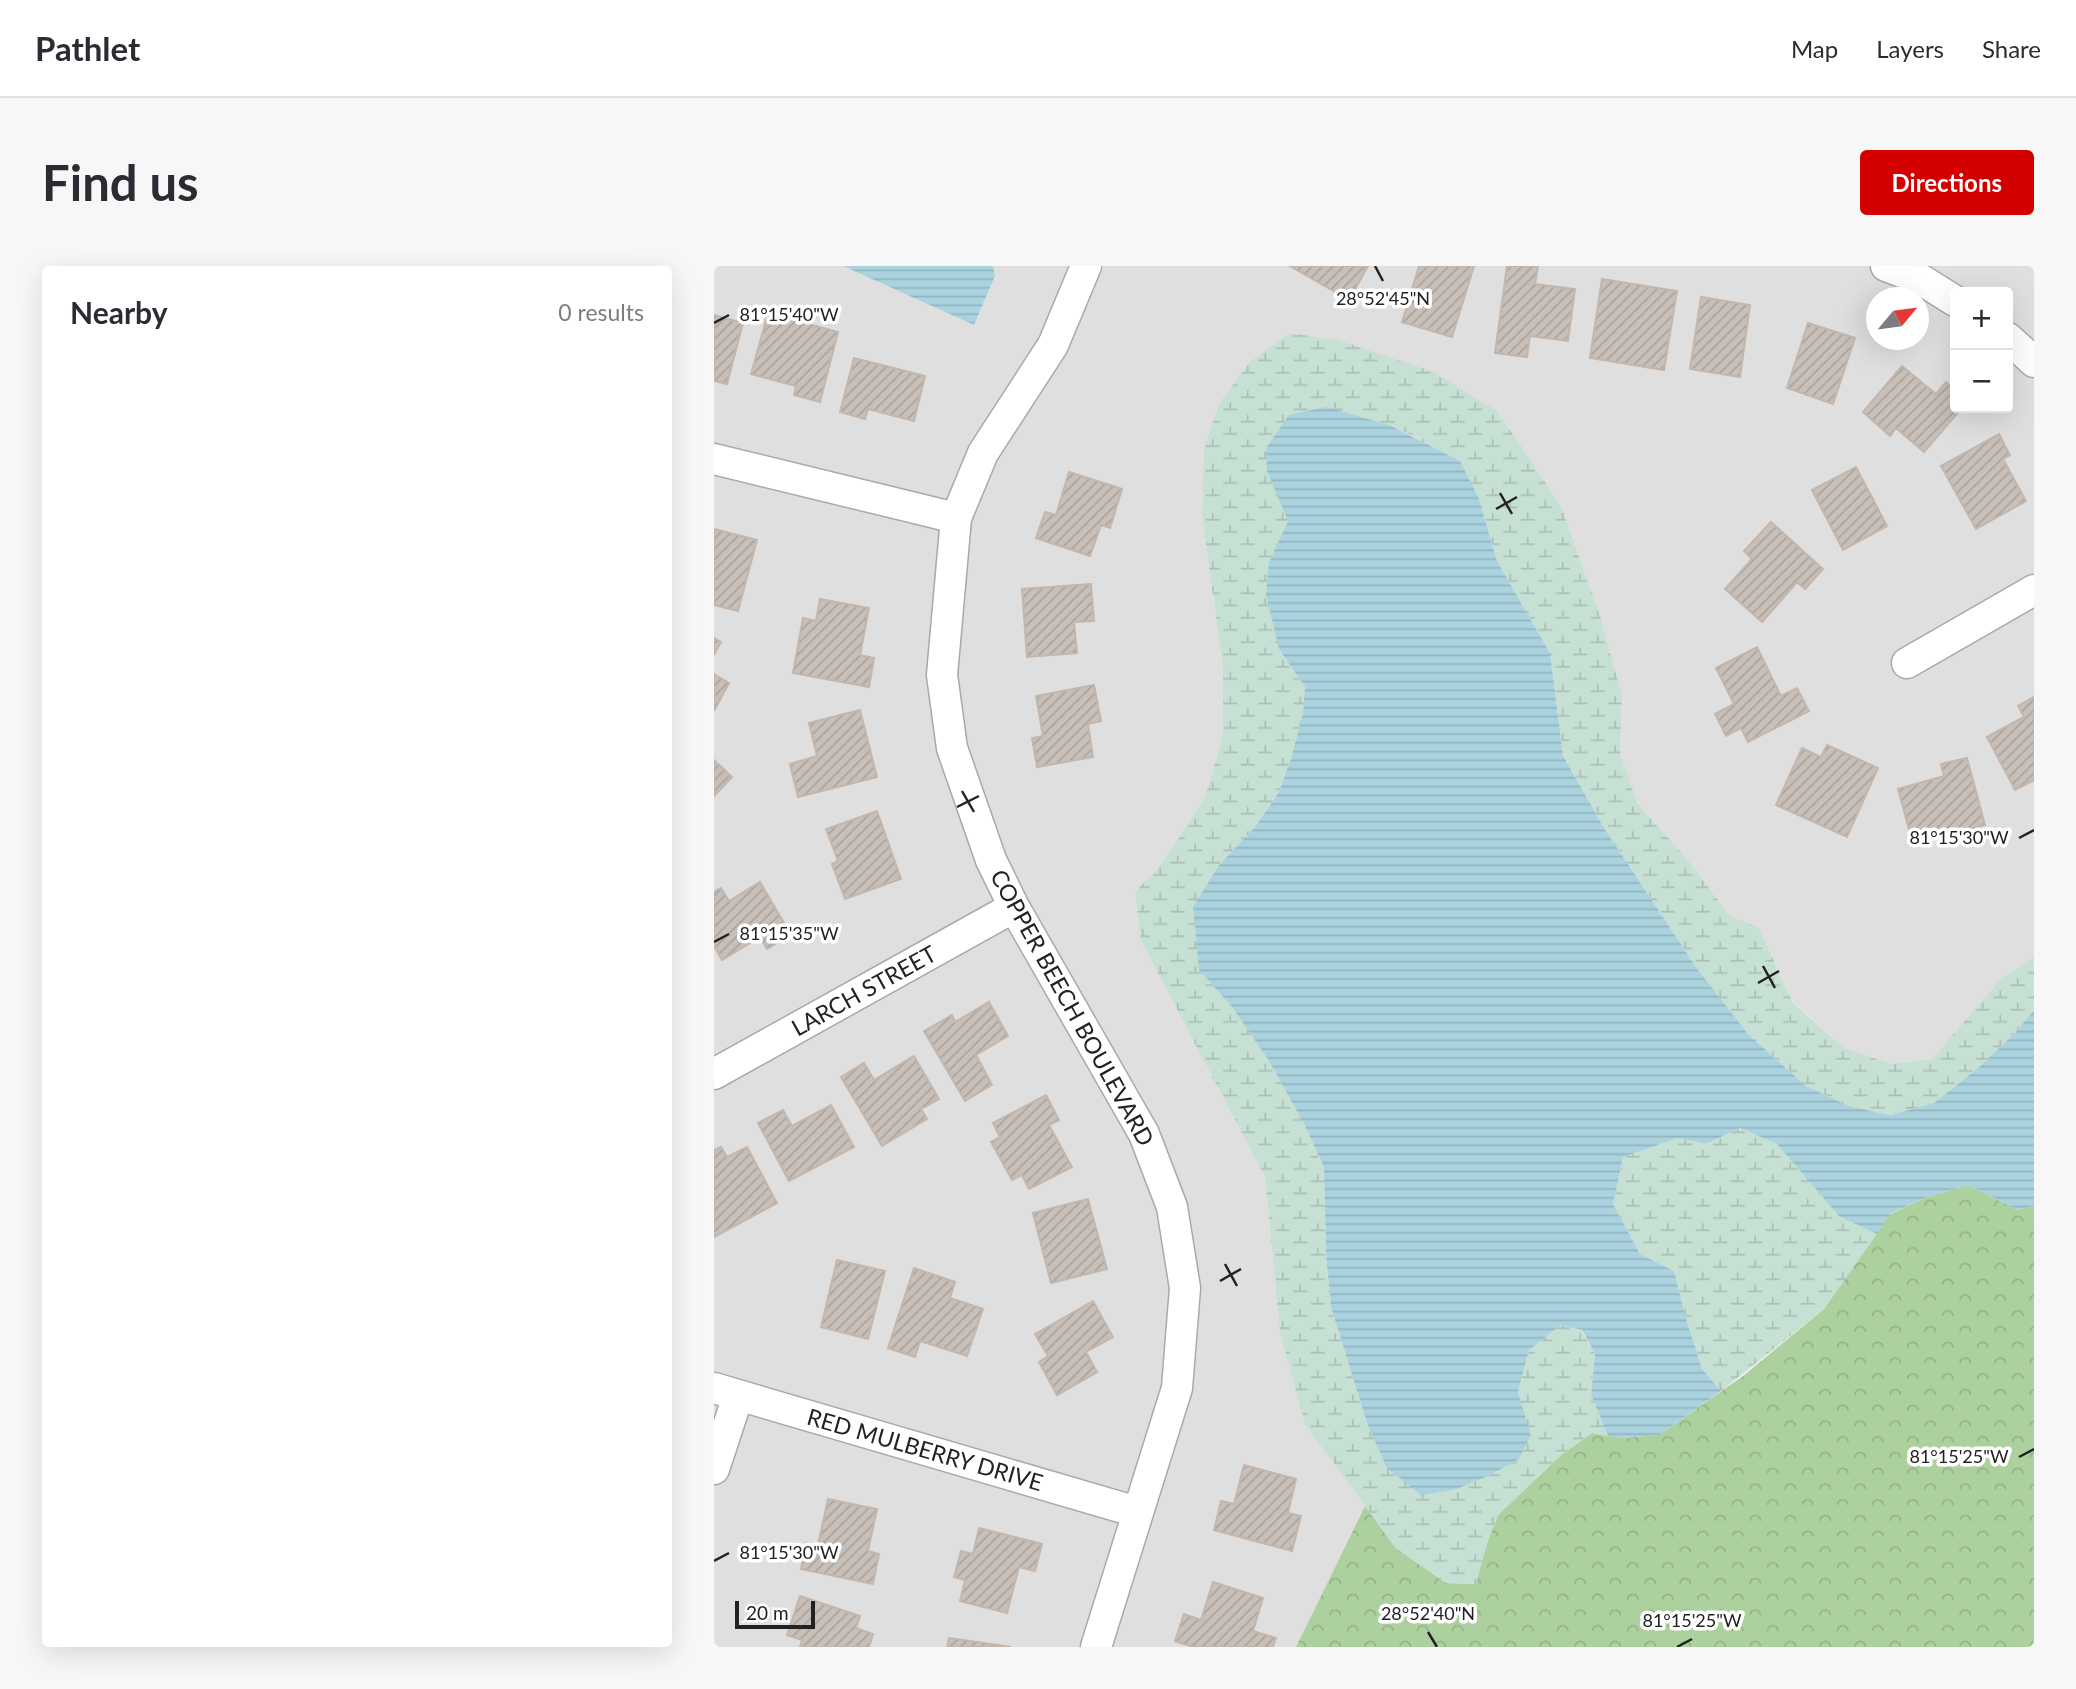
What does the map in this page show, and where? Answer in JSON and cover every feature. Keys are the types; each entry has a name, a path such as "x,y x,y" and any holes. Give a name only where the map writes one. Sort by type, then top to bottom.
{"street":[{"name":"COPPER BEECH BOULEVARD","path":"1086,266 1053,345 983,453 956,519 942,675 952,748 991,860 1014,907 1144,1135 1172,1207 1185,1288 1177,1388 1096,1647"},
{"path":"1886,266 1920,279 1950,298"},
{"path":"2013,343 2034,362"},
{"path":"714,459 956,519"},
{"path":"1907,663 2034,590"},
{"name":"LARCH STREET","path":"714,1074 1014,907"},
{"path":"714,1469 726,1392"},
{"name":"RED MULBERRY DRIVE","path":"726,1392 1137,1512"}],"shaded area":[{"path":"714,266 843,266 974,325 995,276 993,266 2034,266 2034,957 2000,980 1932,1059 1890,1064 1844,1048 1793,1002 1759,928 1729,915 1688,860 1637,803 1620,752 1622,696 1601,618 1561,506 1220,402 1204,447 1202,516 1223,668 1223,735 1205,797 1163,862 1135,892 1141,941 1265,1177 1280,1333 1305,1423 1365,1506 1296,1647 714,1647"}],"green space":[{"path":"1289,333 1338,340 1434,372 1497,411 1561,506 1601,618 1622,696 1620,752 1637,803 1688,860 1729,915 1759,928 1793,1003 1844,1048 1891,1064 1932,1059 2000,980 2034,957 2034,1010 2014,1034 1978,1068 1934,1103 1890,1115 1849,1106 1806,1086 1748,1034 1726,1008 1604,828 1563,754 1550,653 1497,561 1479,499 1418,438 1389,425 1359,418 1288,521 1269,562 1279,649 1305,687 1303,713 1279,792 1255,827 1220,864 1199,970 1232,1007 1269,1061 1305,1126 1324,1169 1326,1255 1331,1307 1367,1423 1457,1489 1518,1460 1523,1414 1518,1392 1529,1350 1561,1325 1581,1330 1595,1354 1591,1395 1608,1436 1592,1433 1561,1455 1498,1515 1476,1584 1446,1583 1396,1548 1305,1424 1280,1333 1265,1177 1141,941 1135,892 1163,862 1205,797 1223,735 1223,668 1202,516 1204,447 1220,402 1250,362"},
{"path":"1740,1128 1777,1144 1839,1215 1877,1234 1824,1309 1721,1391 1702,1369 1674,1271 1640,1254 1613,1204 1623,1157 1678,1138 1708,1144"},
{"path":"1968,1185 2018,1210 2034,1206 2034,1647 1296,1647 1365,1506 1396,1548 1446,1583 1475,1584 1498,1515 1561,1455 1592,1433 1622,1438 1659,1435 1743,1376 1824,1309 1889,1215 1924,1198"}],"water":[{"path":"843,266 993,266 995,276 974,325"},
{"path":"1326,407 1389,425 1460,461 1479,499 1497,561 1550,653 1563,755 1604,828 1698,970 1748,1034 1806,1086 1849,1106 1890,1115 1934,1103 1978,1068 2014,1034 2034,1010 2034,1206 2018,1210 1968,1185 1924,1198 1890,1214 1877,1234 1839,1216 1777,1144 1740,1128 1707,1144 1678,1138 1623,1157 1613,1204 1640,1254 1674,1271 1702,1369 1721,1391 1659,1435 1622,1438 1608,1436 1591,1395 1595,1354 1582,1330 1561,1325 1529,1350 1518,1392 1531,1436 1518,1460 1457,1489 1421,1495 1387,1468 1367,1423 1331,1307 1326,1255 1324,1168 1305,1126 1269,1061 1232,1007 1199,970 1193,907 1220,864 1255,827 1279,792 1292,755 1303,713 1305,687 1279,649 1266,595 1269,562 1288,521 1267,471 1266,448 1289,415"}],"building":[{"path":"1290,266 1368,266 1349,300"},
{"path":"1419,266 1474,266 1452,337 1402,322"},
{"path":"1507,266 1538,266 1535,284 1575,289 1568,341 1530,336 1527,357 1495,353"},
{"path":"1602,279 1677,291 1664,370 1590,358"},
{"path":"1701,297 1750,305 1740,377 1690,369"},
{"path":"768,313 838,332 820,402 794,395 796,386 751,374"},
{"path":"714,315 743,323 727,384 714,381"},
{"path":"1808,323 1855,338 1833,404 1787,388"},
{"path":"854,358 925,376 914,421 868,409 865,419 840,412"},
{"path":"1902,366 1936,394 1946,382 1950,386 1950,413 1958,413 1924,452 1896,428 1890,436 1863,412"},
{"path":"1999,434 2010,455 2003,459 2026,501 1976,529 1941,466"},
{"path":"1856,467 1887,526 1843,550 1812,490"},
{"path":"1069,472 1122,489 1110,528 1101,525 1090,556 1036,538 1045,512 1056,515"},
{"path":"1771,522 1823,569 1805,589 1797,582 1762,622 1725,589 1752,559 1744,551"},
{"path":"714,529 757,540 738,611 714,605"},
{"path":"1091,584 1094,621 1074,622 1077,653 1027,657 1022,589"},
{"path":"820,599 869,608 860,655 874,658 869,687 793,673 803,618 816,621"},
{"path":"714,638 721,642 714,655"},
{"path":"1757,647 1781,696 1797,688 1809,711 1748,742 1741,728 1726,736 1715,714 1734,704 1716,668"},
{"path":"714,674 729,683 714,711"},
{"path":"1094,685 1101,721 1088,724 1093,757 1037,767 1032,738 1043,736 1036,696"},
{"path":"2034,697 2034,780 2015,790 1987,737 2024,717 2018,706"},
{"path":"860,710 877,777 798,797 790,764 817,756 809,723"},
{"path":"1827,745 1878,768 1847,837 1776,805 1802,748 1821,757"},
{"path":"1967,758 1985,825 1913,844 1898,789 1944,776 1941,764"},
{"path":"714,760 732,777 714,796"},
{"path":"877,811 901,879 845,899 832,864 838,861 826,829"},
{"path":"760,882 791,935 767,949 760,937 722,960 714,946 714,892 721,888 729,901"},
{"path":"989,1002 1008,1036 976,1055 992,1085 965,1101 924,1031 952,1015 955,1022"},
{"path":"914,1056 939,1099 921,1109 927,1119 882,1146 841,1077 864,1063 874,1080"},
{"path":"1046,1095 1059,1120 1049,1125 1072,1167 1029,1189 1022,1175 1012,1180 991,1142 1000,1137 993,1123"},
{"path":"831,1105 854,1147 789,1181 758,1123 783,1110 792,1126"},
{"path":"721,1147 727,1157 747,1147 777,1203 714,1237 714,1150"},
{"path":"1088,1199 1107,1269 1051,1283 1033,1213"},
{"path":"837,1260 885,1271 868,1339 821,1327"},
{"path":"914,1268 955,1282 950,1298 983,1309 967,1356 920,1341 915,1357 888,1348"},
{"path":"1093,1301 1113,1337 1086,1352 1097,1372 1057,1395 1039,1362 1048,1356 1035,1334"},
{"path":"1244,1465 1296,1479 1288,1513 1301,1516 1292,1551 1214,1530 1221,1501 1234,1504"},
{"path":"828,1499 877,1509 868,1551 879,1554 873,1584 801,1569 806,1543 818,1545"},
{"path":"979,1528 1042,1544 1035,1571 1019,1567 1007,1613 960,1601 965,1580 954,1577 961,1551 973,1554"},
{"path":"1213,1582 1263,1598 1253,1631 1276,1638 1273,1647 1193,1647 1175,1641 1184,1614 1201,1620"},
{"path":"800,1596 860,1616 856,1628 873,1634 869,1647 800,1647 802,1640 787,1635"},
{"path":"949,1638 1011,1647 947,1647"}]}
